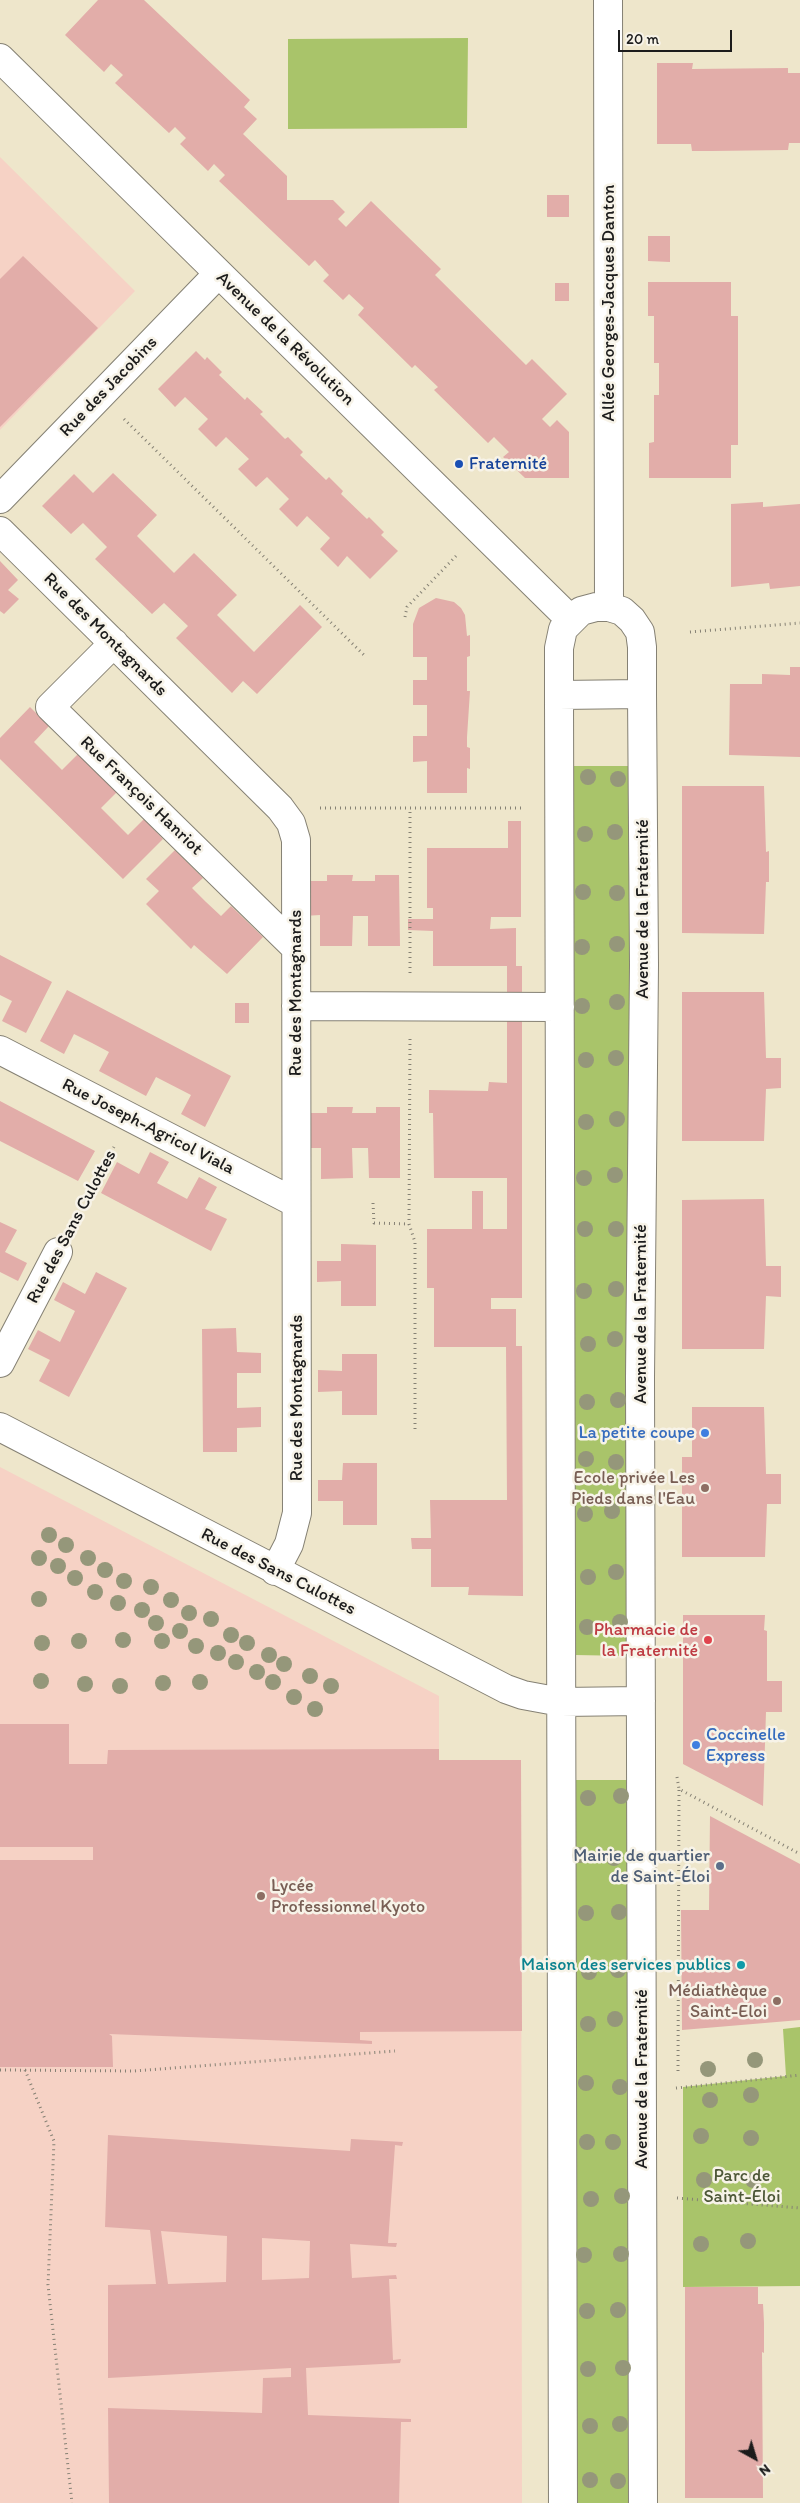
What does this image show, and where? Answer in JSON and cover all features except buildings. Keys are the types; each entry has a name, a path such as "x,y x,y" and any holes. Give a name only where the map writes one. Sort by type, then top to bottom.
{"street":[{"name":"Allée Georges-Jacques Danton","path":"608,0 610,607"},
{"name":"Avenue de la Révolution","path":"0,58 570,620"},
{"name":"Rue des Jacobins","path":"0,499 218,274"},
{"name":"Rue des Montagnards","path":"0,532 280,808 291,823 296,840 297,1514 292,1537 275,1570"},
{"path":"559,695 642,694 642,646 640,632 632,620 622,612 610,607 596,607 581,611 570,620 563,629 560,638 559,695 563,2503"},
{"name":"Rue François Hanriot","path":"114,643 50,707 296,948"},
{"name":"Avenue de la Fraternité","path":"642,694 644,966 640,1377 643,2503"},
{"path":"296,1006 560,1007"},
{"name":"Rue Joseph-Agricol Viala","path":"0,1050 296,1203"},
{"name":"Rue des Sans Culottes","path":"0,1363 58,1252"},
{"name":"Rue des Sans Culottes","path":"0,1427 488,1681 523,1695 561,1702 641,1701"}],"path":[{"path":"100,396 366,657"},
{"path":"405,617 407,607 456,556"},
{"path":"690,632 800,623"},
{"path":"280,808 525,808"},
{"path":"410,808 410,1224 414,1242 415,1433"},
{"name":"Rue des Sans Culottes","path":"58,1252 129,1117"},
{"path":"373,1203 374,1223 410,1224"},
{"path":"679,1789 679,2061 675,2088 800,2075"},
{"path":"0,2070 134,2071 395,2051"},
{"path":"25,2070 54,2141 48,2285 72,2503"},
{"path":"676,2198 800,2208"}],"shaded area":[{"path":"0,157 135,291 0,430"},
{"name":"Lycée Professionnel Kyoto","path":"0,1467 439,1696 439,1760 521,1760 522,2503 0,2503"}],"green space":[{"path":"468,38 467,128 288,129 288,39"},
{"path":"573,766 629,766 630,1656 575,1655"},
{"path":"575,1780 629,1780 631,2503 577,2503"},
{"name":"Parc de Saint-Éloi","path":"800,2027 800,2286 683,2287 683,2087 786,2076 783,2029"}],"place":[{"name":"Fraternité","path":"459,464"},
{"name":"La petite coupe","path":"705,1433"},
{"name":"Ecole privée Les Pieds dans l'Eau","path":"705,1488"},
{"name":"Pharmacie de la Fraternité","path":"708,1640"},
{"name":"Coccinelle Express","path":"696,1745"},
{"name":"Mairie de quartier de Saint-Éloi","path":"720,1866"},
{"name":"Lycée Professionnel Kyoto","path":"261,1896"},
{"name":"Maison des services publics","path":"741,1965"},
{"name":"Médiathèque Saint-Eloi","path":"777,2001"}]}
